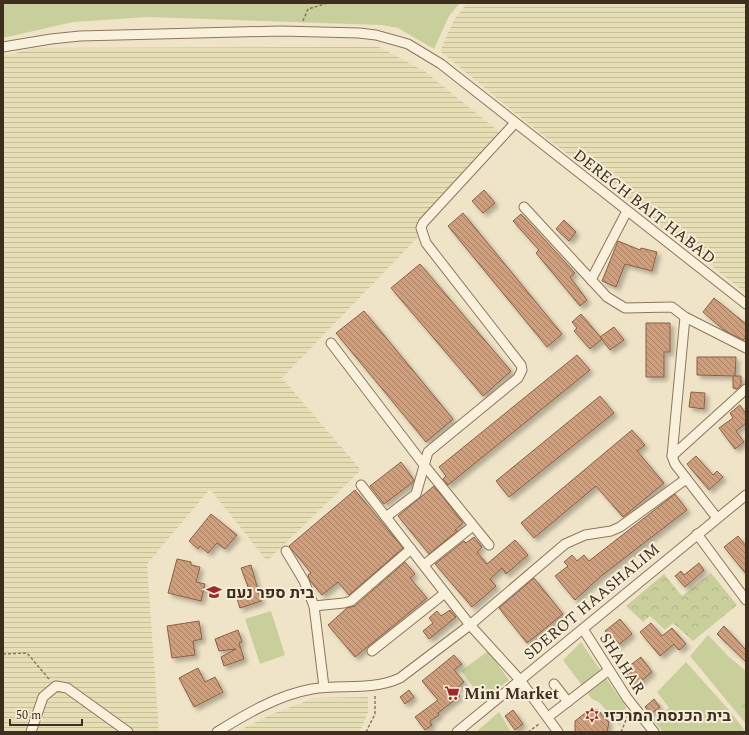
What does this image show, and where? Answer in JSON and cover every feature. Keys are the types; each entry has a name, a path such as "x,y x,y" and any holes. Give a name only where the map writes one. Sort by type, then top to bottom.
{"street":[{"name":"DERECH BAIT HABAD","path":"3,47 80,36 299,31 376,35 408,44 441,64 627,212 746,304"},
{"path":"386,517 416,494 428,452 518,378 522,370 521,365 426,243 421,228 423,223 515,123"},
{"path":"524,207 607,297 625,308 672,306 685,317 746,348"},
{"path":"591,280 627,212"},
{"path":"685,317 672,456 675,464 717,518"},
{"path":"331,343 424,465 489,545"},
{"path":"672,456 746,389"},
{"path":"217,732 270,703 310,689 389,683 413,670 565,544 585,535 611,531 620,527 686,479"},
{"path":"361,485 470,624 520,680 558,732"},
{"name":"SDEROT HAASHALIM","path":"457,732 746,495"},
{"path":"424,565 473,526"},
{"path":"697,534 746,600"},
{"path":"314,606 344,604 351,601 411,549"},
{"path":"286,552 304,581 314,606 324,687"},
{"path":"372,651 445,593"},
{"name":"SHAHAR","path":"583,628 631,703 654,732"},
{"path":"548,718 609,670"},
{"path":"554,684 568,702"},
{"path":"31,732 43,697 56,686 67,688 128,732"}],"path":[{"path":"299,31 308,9 328,3"},
{"path":"3,654 28,653 56,686"},
{"path":"366,732 375,714 375,685"},
{"path":"621,732 631,703"},
{"path":"528,732 548,718"}],"shaded area":[{"path":"467,3 746,3 746,293 515,113 440,51 454,20"},
{"path":"379,47 424,71 501,133 418,224 419,236 282,378 361,470 267,561 210,489 147,564 159,732 3,732 3,56 35,48"},
{"path":"368,697 368,712 360,732 236,732 272,714 315,698"}],"green space":[{"path":"3,3 460,3 449,16 434,49 398,28 381,25 148,17 73,22 3,38"},
{"path":"711,573 737,605 693,641 673,623 665,630 650,616 643,622 626,606 664,574 682,596"},
{"path":"271,611 285,655 260,664 245,619"},
{"path":"708,635 729,657 746,671 746,688 732,707 690,656"},
{"path":"581,642 626,707 620,726 599,702 592,699 563,660"},
{"path":"488,651 509,680 483,700 461,671"},
{"path":"686,662 729,710 746,732 663,732 653,720 669,708 657,692"},
{"path":"746,688 746,724 732,707"},
{"path":"499,712 511,732 476,732"}],"building":[{"path":"484,190 495,203 483,213 472,201"},
{"path":"463,213 562,334 547,347 448,226"},
{"path":"521,214 575,273 570,277 587,300 580,306 536,253 539,250 513,221"},
{"path":"564,220 576,232 569,241 556,229"},
{"path":"618,241 640,250 641,248 657,252 652,271 625,264 616,287 602,281"},
{"path":"420,264 511,371 483,396 391,288"},
{"path":"714,298 746,324 746,337 743,340 725,331 703,312"},
{"path":"364,311 453,419 426,442 336,333"},
{"path":"581,314 602,339 590,349 574,331 577,328 572,322"},
{"path":"646,323 670,323 670,352 664,352 664,377 646,377"},
{"path":"614,327 624,340 610,350 600,337"},
{"path":"577,355 590,370 448,485 443,479 446,476 439,467"},
{"path":"697,357 736,357 735,376 697,375"},
{"path":"733,376 741,376 741,385 737,389 733,388"},
{"path":"691,392 705,393 704,409 689,407"},
{"path":"600,396 614,413 509,497 496,481"},
{"path":"740,405 746,414 746,423 736,431 744,442 735,449 719,428 733,418 730,413"},
{"path":"632,430 645,445 637,451 664,483 623,517 596,486 534,538 521,523"},
{"path":"696,456 713,475 717,471 723,477 709,490 687,464"},
{"path":"401,462 414,480 384,504 370,486"},
{"path":"434,486 463,523 455,530 457,531 429,554 398,516"},
{"path":"355,490 403,548 349,595 338,582 322,595 310,581 308,575 311,573 289,546"},
{"path":"675,494 687,510 601,576 575,600 555,576 568,566 564,562 572,555 577,561 584,555 589,561"},
{"path":"211,514 237,535 225,549 217,543 208,553 200,546 198,549 189,541"},
{"path":"738,536 746,546 746,574 724,547"},
{"path":"474,537 482,547 477,552 487,564 515,540 528,555 506,574 502,568 490,579 496,586 472,607 435,564 464,541 466,543"},
{"path":"177,559 191,562 191,565 200,567 196,582 205,584 201,601 168,593"},
{"path":"405,562 415,574 410,578 427,598 355,657 328,625 347,608 355,606"},
{"path":"699,563 704,570 685,587 675,576 681,571 684,575"},
{"path":"251,565 261,601 240,608 237,599 251,595 241,568"},
{"path":"534,578 563,614 527,643 499,608"},
{"path":"450,610 456,617 429,639 423,631 433,623 429,618 437,611 441,616"},
{"path":"620,619 632,634 617,646 605,631"},
{"path":"199,621 202,639 193,641 195,655 172,658 167,626"},
{"path":"651,623 662,636 672,628 686,644 679,650 674,644 660,656 640,632"},
{"path":"724,626 746,650 746,662 717,634"},
{"path":"238,630 242,642 239,643 244,659 224,666 221,657 236,649 219,651 215,639"},
{"path":"454,655 462,664 454,670 464,682 455,690 460,696 438,713 439,715 430,721 432,725 425,730 415,717 438,700 422,681"},
{"path":"641,657 652,672 636,685 624,670"},
{"path":"198,668 205,682 215,677 223,692 194,707 179,678"},
{"path":"409,690 414,697 405,704 400,697"},
{"path":"654,699 660,707 651,714 645,707"},
{"path":"513,710 523,724 515,730 505,716"},
{"name":"בית הכנסת המרכזי","path":"589,710 598,710 609,722 607,732 575,732 575,721"}],"place":[{"name":"בית ספר נעם","path":"214,592"},
{"name":"Mini Market","path":"452,693"},
{"name":"בית הכנסת המרכזי","path":"592,715"}]}
